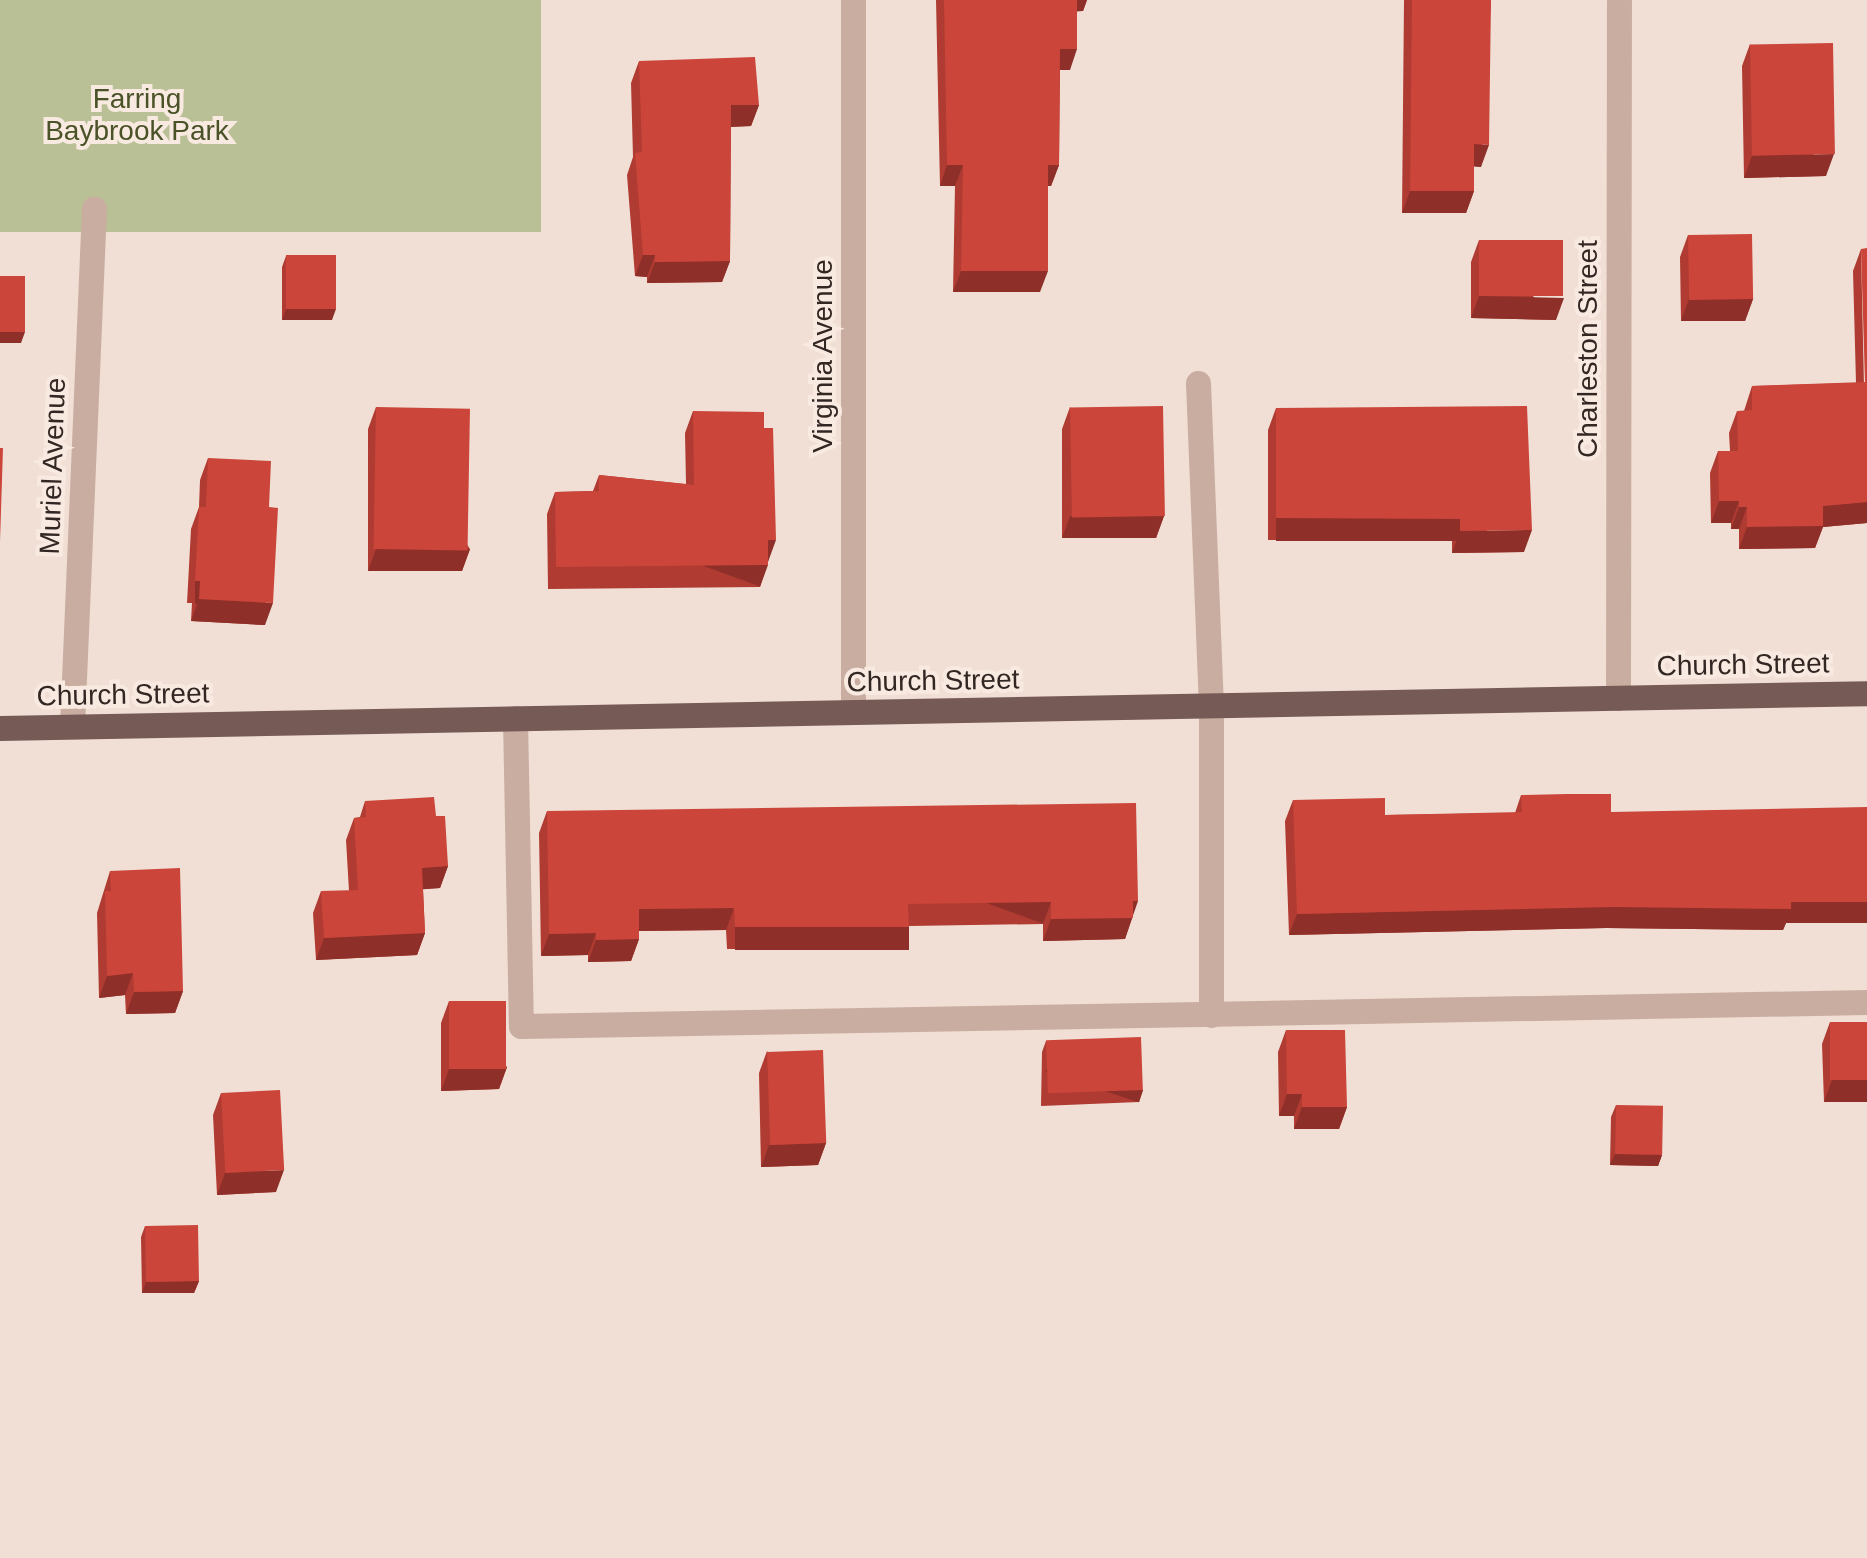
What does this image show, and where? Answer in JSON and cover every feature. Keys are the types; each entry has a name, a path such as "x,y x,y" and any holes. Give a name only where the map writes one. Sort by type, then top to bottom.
{"main road":[{"name":"Church Street","path":"0,728 1867,693"}],"street":[{"name":"Virginia Avenue","path":"853,0 853,712"},
{"name":"Charleston Street","path":"1618,698 1619,0"},
{"name":"Muriel Avenue","path":"72,726 94,208"},
{"path":"1198,383 1211,706 1212,1015"},
{"path":"515,718 521,1026 1867,1002"}],"green space":[{"name":"Farring Baybrook Park","path":"0,0 541,0 541,232 0,232"}],"building":[{"path":"944,0 1077,0 1077,49 1060,49 1059,165 1048,165 1048,271 961,271 963,165 947,165"},
{"path":"1412,0 1491,0 1489,145 1474,144 1474,191 1410,191"},
{"path":"1833,43 1835,154 1752,155 1750,44"},
{"path":"755,57 759,105 731,105 730,261 655,262 655,255 643,255 635,153 642,152 639,61"},
{"path":"1752,234 1753,299 1689,300 1688,235"},
{"path":"1479,240 1563,240 1563,296 1479,296"},
{"path":"1867,248 1867,502 1823,506 1823,526 1747,527 1747,507 1739,507 1739,501 1719,501 1718,451 1738,451 1737,411 1752,410 1752,386 1865,382 1861,249"},
{"path":"286,255 336,255 336,309 286,309"},
{"path":"0,276 25,276 25,332 0,332"},
{"path":"1163,406 1165,516 1072,518 1070,408"},
{"path":"1527,406 1532,530 1460,531 1460,519 1276,518 1276,408"},
{"path":"376,407 470,409 468,551 374,549"},
{"path":"693,411 764,412 764,428 773,428 776,540 768,540 768,565 556,567 555,492 599,491 599,475 694,485"},
{"path":"0,448 3,448 0,542"},
{"path":"208,458 271,461 269,507 278,508 273,603 199,599 200,581 195,581 199,507 206,507"},
{"path":"1611,794 1611,812 1867,807 1867,902 1791,902 1791,909 1614,907 1297,914 1293,800 1385,798 1385,815 1522,812 1521,795"},
{"path":"434,797 436,816 445,816 448,866 422,868 425,933 324,938 321,891 358,890 354,818 366,817 365,801"},
{"path":"1136,803 1138,901 1133,901 1133,918 1051,919 1051,902 908,904 909,927 735,927 734,908 639,909 639,939 596,940 596,933 549,934 547,811"},
{"path":"180,868 183,991 134,992 133,973 107,976 105,891 111,891 110,871"},
{"path":"449,1001 506,1001 506,1069 449,1069"},
{"path":"1830,1022 1867,1022 1867,1080 1830,1080"},
{"path":"1286,1030 1345,1030 1347,1107 1302,1107 1302,1094 1287,1094"},
{"path":"1141,1037 1143,1090 1048,1093 1046,1040"},
{"path":"823,1050 826,1143 770,1145 767,1052"},
{"path":"280,1090 284,1170 225,1173 221,1093"},
{"path":"1616,1105 1663,1106 1662,1155 1615,1154"},
{"path":"198,1225 199,1281 146,1282 145,1226"}]}
